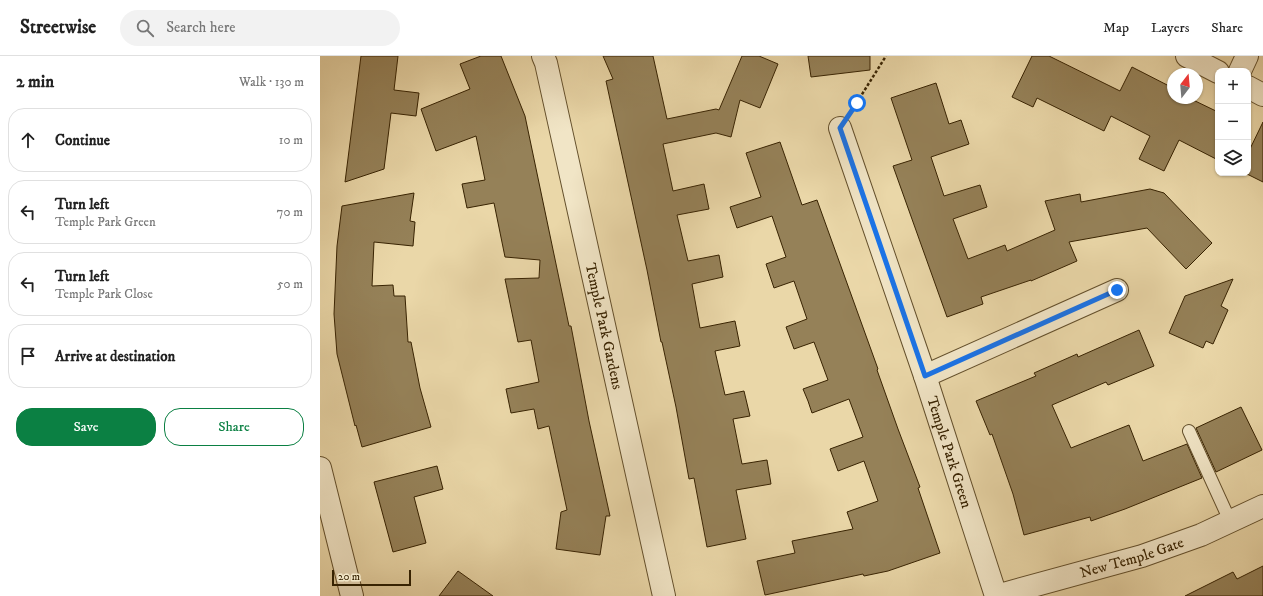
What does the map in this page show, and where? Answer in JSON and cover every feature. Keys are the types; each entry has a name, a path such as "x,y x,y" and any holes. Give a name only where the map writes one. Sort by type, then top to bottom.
{"street":[{"name":"Temple Park Gardens","path":"543,56 546,63 664,596"},
{"path":"1187,56 1215,70"},
{"path":"1241,68 1247,56"},
{"path":"1251,89 1263,95"},
{"name":"Temple Park Green","path":"840,128 925,376 996,596"},
{"path":"925,376 1117,290"},
{"path":"320,468 352,596"},
{"name":"New Temple Gate","path":"996,596 1142,556 1201,535 1263,506"}],"lane":[{"path":"1189,431 1230,521"}],"path":[{"path":"840,128 886,56"}],"building":[{"path":"361,56 398,56 394,90 419,93 416,116 391,113 384,169 345,182"},
{"path":"481,56 501,56 525,116 569,326 571,326 589,421 610,516 606,516 600,555 556,549 561,512 567,510 549,426 538,429 534,409 511,413 506,389 539,382 531,340 518,342 505,279 539,278 540,260 505,257 494,203 467,208 462,184 485,180 476,136 436,151 421,109 470,89 460,64"},
{"path":"603,56 653,56 667,119 716,109 719,110 742,56 759,56 778,64 760,108 740,100 731,137 716,133 663,144 673,191 704,184 709,209 677,215 688,261 719,255 723,277 692,284 700,328 735,321 740,346 715,351 725,395 744,391 750,416 733,419 742,464 767,460 771,484 736,490 746,539 707,547 694,478 689,479 676,407 606,81 613,79"},
{"path":"808,56 870,56 870,70 811,77"},
{"path":"1032,56 1049,56 1120,91 1132,67 1167,85 1167,104 1201,104 1215,111 1215,158 1179,140 1164,171 1139,159 1150,136 1111,116 1104,131 1037,98 1033,107 1012,97"},
{"path":"936,83 949,124 961,120 969,144 931,157 944,196 980,185 987,207 953,219 968,259 1005,245 1007,251 1055,230 1045,201 1080,194 1081,202 1150,189 1164,193 1212,243 1186,269 1147,228 1069,242 1077,261 1031,281 981,297 983,304 947,317 893,166 912,160 891,98"},
{"path":"1263,122 1263,182 1251,176 1251,147"},
{"path":"780,142 802,205 817,200 920,487 918,488 940,553 888,571 864,576 863,574 765,595 757,561 795,553 792,541 853,529 847,512 878,501 864,461 838,471 830,449 863,437 849,399 812,413 803,389 828,380 814,342 794,349 786,327 807,319 794,281 774,288 766,264 786,257 772,216 737,228 730,207 761,197 746,153"},
{"path":"414,193 410,221 415,222 413,246 374,242 372,286 393,285 394,296 405,296 408,342 411,342 420,388 431,427 362,447 356,425 355,426 337,354 334,314 337,246 342,206"},
{"path":"1233,279 1221,306 1228,310 1213,344 1206,341 1203,348 1169,333 1185,296"},
{"path":"1139,330 1154,366 1108,385 1106,382 1052,405 1071,448 1129,425 1143,461 1187,444 1202,478 1091,521 1090,517 1024,535 1013,494 992,434 990,435 976,401 1036,376 1034,373 1077,354 1078,357"},
{"path":"1241,407 1262,450 1216,472 1196,428"},
{"path":"437,466 443,489 414,497 426,543 393,552 374,482"},
{"path":"1263,566 1263,596 1185,596 1233,572 1237,579"},
{"path":"458,571 493,596 439,596"}],"route":[{"path":"857,103 840,128 925,376 1117,290"}]}
